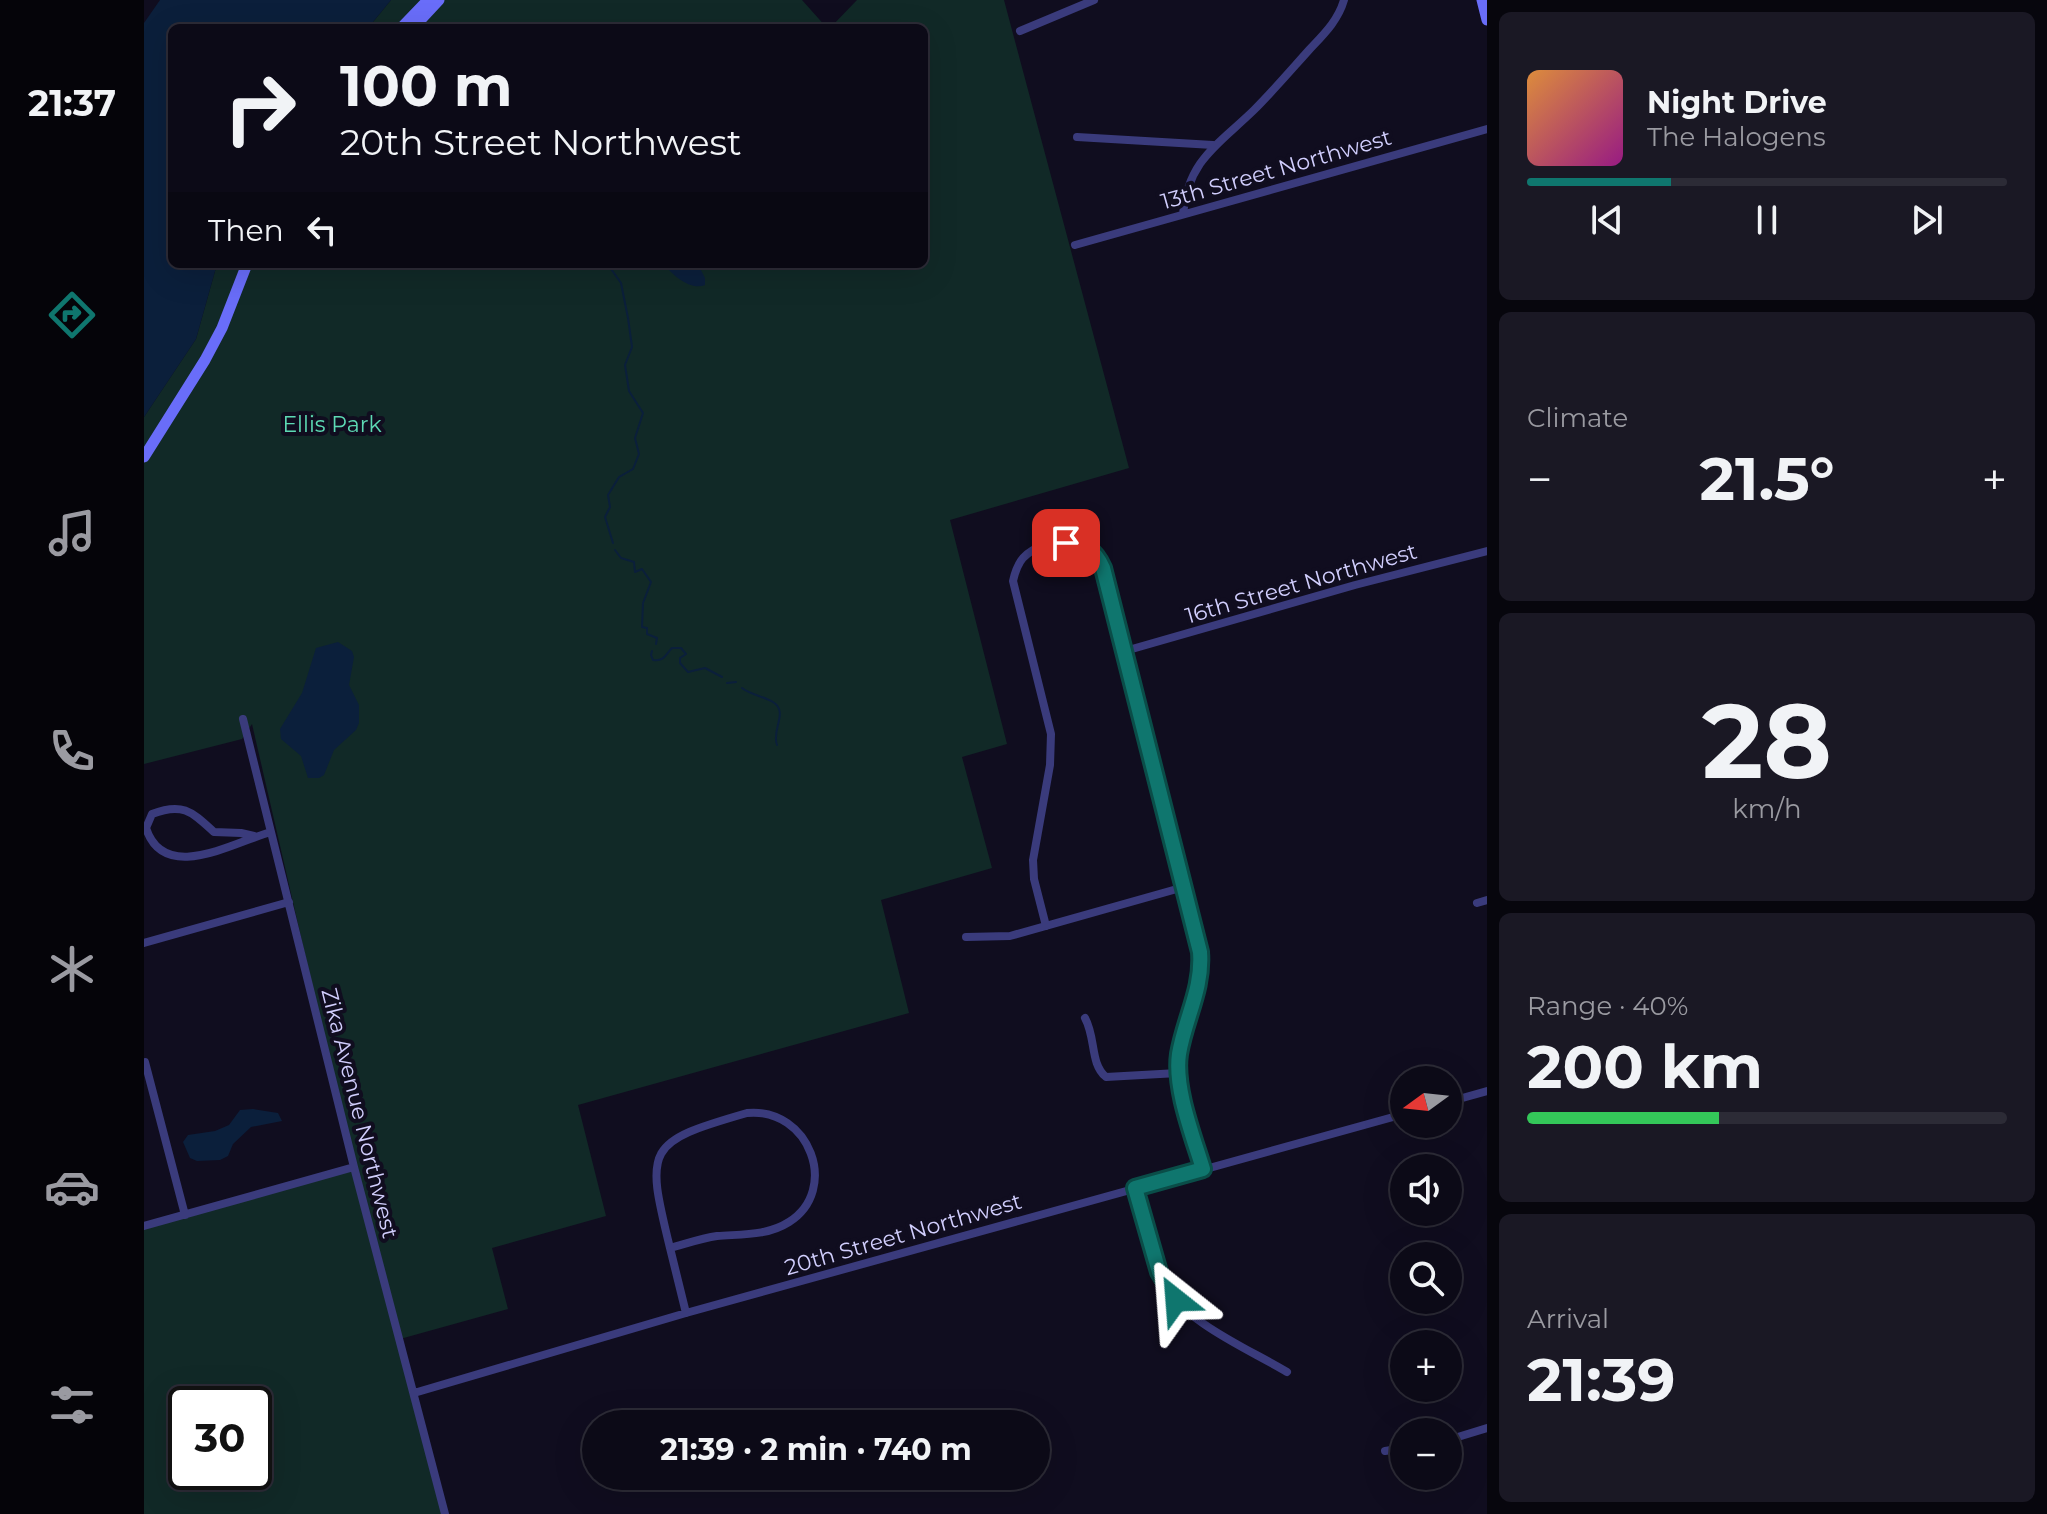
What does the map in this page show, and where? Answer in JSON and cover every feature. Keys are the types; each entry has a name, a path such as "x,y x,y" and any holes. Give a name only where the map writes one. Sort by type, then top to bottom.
{"street":[{"path":"405,24 428,0"},
{"path":"417,24 439,0"},
{"path":"1020,31 1094,0"},
{"path":"1183,214 1185,194 1192,175 1213,145 1254,110 1329,29 1344,0"},
{"path":"1482,0 1487,20"},
{"name":"13th Street Northwest","path":"1075,245 1487,129"},
{"path":"1077,137 1213,145"},
{"path":"144,457 205,360 222,328 245,268"},
{"path":"1046,926 1034,879 1033,860 1050,765 1051,734 1013,581 1022,559 1029,553 1048,546 1078,544 1098,555 1196,931 1201,971 1199,989 1179,1055 1178,1073 1203,1169"},
{"name":"16th Street Northwest","path":"1125,651 1487,551"},
{"name":"Zika Avenue Northwest","path":"243,719 354,1167 445,1514"},
{"path":"254,836 214,832 192,813 180,808 152,814 146,828 150,841 162,851 194,857 240,845 254,836 271,832"},
{"path":"966,937 998,938 1184,887"},
{"path":"144,943 289,902"},
{"path":"1085,1018 1093,1033 1096,1064 1106,1077 1178,1073"},
{"path":"145,1062 185,1215"},
{"path":"1462,1098 1487,1091"},
{"path":"670,1248 715,1236 755,1234 775,1229 797,1217 806,1207 814,1182 810,1153 799,1132 782,1118 757,1112 695,1128 668,1144 656,1165 654,1177 670,1248 686,1313"},
{"name":"20th Street Northwest","path":"414,1393 686,1313 1390,1118"},
{"path":"144,1226 354,1167"},
{"path":"1135,1188 1159,1272 1176,1300 1194,1316 1287,1372"},
{"path":"1462,1436 1487,1428"},
{"path":"1385,1451 1390,1450"}],"green space":[{"path":"391,0 802,0 823,24 371,24"},
{"name":"Ellis Park","path":"857,0 1004,0 1129,468 950,520 1007,744 962,757 992,868 881,900 909,1013 578,1105 606,1216 492,1248 508,1309 400,1339 445,1514 144,1514 144,1226 354,1167 252,724 242,739 144,764 144,417 196,339 216,268 928,268 928,24 834,24"}],"water":[{"path":"160,0 391,0 371,24 168,24 168,268 216,268 196,339 144,417 144,23"},
{"path":"668,268 700,268 705,285 694,286"},
{"path":"338,642 352,651 354,657 349,685 359,705 359,723 356,730 334,750 324,775 308,778 301,756 281,739 280,729 302,693 316,648"},
{"path":"240,1110 278,1113 282,1121 251,1127 233,1144 228,1156 220,1160 197,1161 190,1158 183,1142 188,1135 215,1131 229,1125"}],"waterway":[{"path":"610,268 621,283 628,318 632,347 625,365 629,391 643,413 635,438 639,454 633,469 619,477 608,495 610,507 605,517 613,543"},
{"path":"615,550 621,558 634,562 635,572 642,569 651,582 643,603 642,627 647,628 647,634 657,638 656,644"},
{"path":"652,651 653,660 660,660 672,648 681,648 686,654 680,658 680,663 688,672 705,668 722,677"},
{"path":"727,683 736,682"},
{"path":"742,688 778,706 777,745"}],"route":[{"path":"1066,543 1087,547 1098,555 1103,568 1200,952 1199,989 1185,1030 1178,1073 1203,1169 1135,1188 1159,1272 1176,1300"}]}
